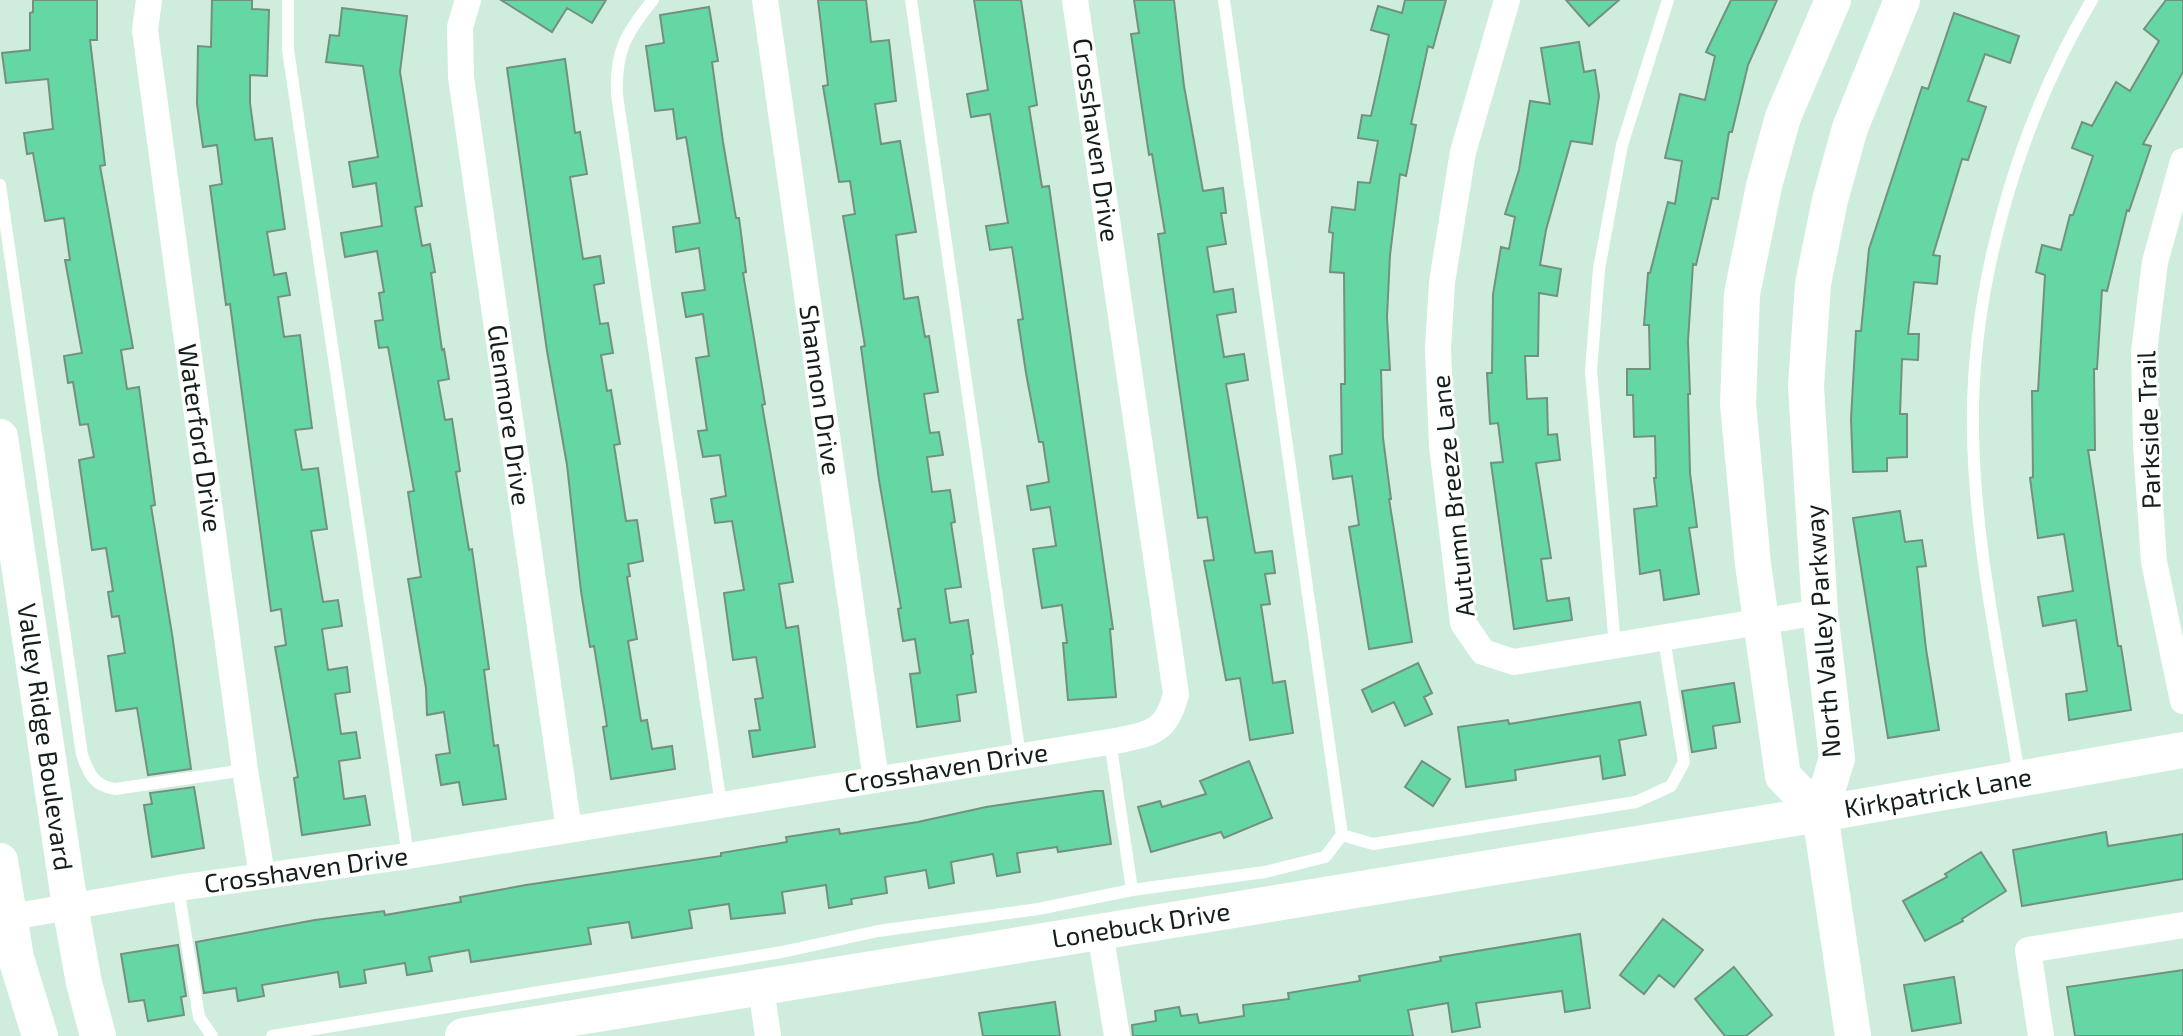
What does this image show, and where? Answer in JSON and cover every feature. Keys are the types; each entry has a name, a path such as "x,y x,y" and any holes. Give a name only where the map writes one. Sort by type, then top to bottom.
{"street":[{"name":"Waterford Drive","path":"149,0 145,30 245,770 262,875"},
{"name":"Glenmore Drive","path":"468,0 460,27 461,77 569,830"},
{"name":"Shannon Drive","path":"765,0 876,780"},
{"name":"Crosshaven Drive","path":"4,918 178,888 408,856 876,780 1147,734 1164,725 1172,711 1176,694 1075,0"},
{"name":"Autumn Breeze Lane","path":"1507,0 1463,152 1442,282 1438,349 1442,446 1463,623 1483,652 1514,662 1820,612"},
{"name":"North Valley Parkway","path":"1833,0 1783,117 1764,186 1742,294 1738,404 1753,564 1783,776 1820,814 1837,758 1820,612 1806,386 1813,284 1830,200 1850,128 1902,0"},
{"name":"Parkside Trail","path":"2183,161 2155,262 2144,352 2146,445 2154,562 2183,701"},
{"name":"Valley Ridge Boulevard","path":"0,437 70,906 84,983 98,1036"},
{"name":"Kirkpatrick Lane","path":"1853,1036 1820,814 2183,750"},
{"name":"Lonebuck Drive","path":"463,1036 1820,814"},
{"path":"0,861 4,918 40,1036"},
{"path":"2041,1036 2028,950 2183,925"},
{"path":"1100,932 1117,1036"},
{"path":"761,988 768,1036"}],"lane":[{"path":"288,0 288,50 408,856"},
{"path":"653,0 624,41 616,68 617,95 721,805"},
{"path":"911,0 1020,756"},
{"path":"272,1036 782,952 878,931 1265,872 1325,857 1342,835 1224,0"},
{"path":"1615,646 1591,371 1596,298 1622,145 1668,0"},
{"path":"2020,778 1979,527 1973,431 1979,318 1998,229 2032,123 2067,42 2092,0"},
{"path":"0,185 82,755 87,768 94,781 103,788 115,789 245,770"},
{"path":"1342,835 1373,844 1636,802 1671,786 1684,762 1664,639"},
{"path":"1110,741 1132,890"},
{"path":"178,888 199,1017 212,1036"}],"building":[{"path":"33,0 97,0 97,40 90,40 105,165 100,166 133,348 121,350 127,389 139,387 155,505 151,506 191,769 148,775 137,708 116,711 108,656 125,653 119,616 112,617 108,592 113,591 106,548 92,550 79,460 94,457 88,424 80,425 73,382 68,383 64,356 82,353 65,260 70,260 64,218 45,221 33,153 27,154 24,133 53,129 48,79 6,83 2,53 30,50"},
{"path":"212,0 252,0 252,9 269,10 267,76 250,75 250,103 255,140 272,138 285,229 267,232 274,275 286,273 290,295 278,297 284,337 300,335 312,428 295,430 302,470 318,468 327,529 311,531 323,602 338,600 342,626 322,629 328,670 347,667 350,692 335,694 341,734 356,732 360,758 339,761 344,799 365,796 370,825 302,835 294,778 298,777 275,647 286,645 281,609 271,611 230,304 226,305 210,186 222,184 217,145 203,147 197,104 198,46 211,47"},
{"path":"501,0 606,0 592,23 567,8 552,32"},
{"path":"818,0 866,0 871,42 889,40 896,101 875,104 881,144 900,141 916,232 896,235 904,299 918,297 925,337 929,336 938,392 924,394 930,433 939,432 943,455 927,457 932,492 950,490 955,522 951,523 961,587 945,589 950,623 968,620 973,654 976,692 957,695 960,721 917,727 910,674 920,673 915,639 903,641 898,609 901,608 861,347 865,346 843,216 855,214 850,181 839,182 823,86 828,85"},
{"path":"974,0 1021,0 1037,105 1029,107 1042,187 1049,186 1113,629 1110,629 1116,697 1068,700 1063,643 1067,643 1062,605 1042,608 1033,549 1056,546 1050,507 1031,510 1027,486 1049,482 1026,373 1018,320 1023,319 1012,247 990,250 986,226 1008,223 990,114 971,117 967,94 988,90"},
{"path":"1134,0 1174,0 1184,86 1203,191 1223,188 1226,213 1221,213 1226,244 1207,247 1214,292 1233,289 1236,312 1217,315 1224,357 1244,354 1248,380 1226,384 1255,553 1272,551 1275,573 1265,574 1270,604 1261,605 1273,683 1285,681 1293,733 1250,740 1240,678 1226,680 1204,561 1214,560 1207,517 1198,518 1158,234 1165,233 1152,154 1149,155 1131,34 1139,33"},
{"path":"1405,0 1446,0 1433,48 1428,46 1411,124 1416,125 1406,176 1400,174 1390,255 1387,317 1390,370 1381,370 1389,499 1412,642 1369,649 1349,527 1359,525 1352,476 1333,479 1330,456 1342,454 1341,384 1345,384 1344,273 1330,272 1333,233 1329,232 1332,207 1355,210 1358,182 1370,183 1378,141 1358,138 1362,115 1371,116 1389,35 1371,30 1378,6 1402,13"},
{"path":"1566,0 1619,0 1589,26"},
{"path":"1731,0 1777,0 1748,65 1732,132 1729,132 1718,199 1712,198 1696,265 1693,264 1688,394 1690,473 1697,527 1689,528 1699,594 1664,600 1660,570 1640,574 1634,509 1657,506 1655,436 1634,437 1633,395 1627,395 1627,369 1650,369 1649,325 1644,325 1648,273 1668,202 1675,204 1682,161 1665,158 1680,94 1705,100 1715,56 1706,52"},
{"path":"2166,0 2183,0 2183,72 2143,144 2151,146 2127,210 2107,291 2102,290 2097,369 2094,369 2095,450 2088,450 2131,710 2069,720 2066,694 2087,691 2076,620 2043,626 2038,597 2073,591 2064,534 2038,538 2030,478 2033,477 2032,391 2038,391 2045,275 2036,272 2042,245 2061,250 2070,215 2073,215 2093,156 2072,148 2082,122 2092,126 2116,82 2130,91 2159,41 2144,29"},
{"path":"709,7 718,61 712,62 723,142 736,218 739,218 746,272 743,273 765,404 762,405 793,582 779,584 786,628 798,626 815,747 753,757 749,731 760,730 755,699 763,698 756,657 733,660 724,593 744,590 732,521 715,523 711,499 726,496 720,455 703,457 698,431 707,430 696,358 709,356 703,314 686,317 682,293 705,290 699,248 676,252 673,227 700,223 686,137 677,139 673,109 655,111 646,46 664,43 660,15"},
{"path":"342,8 407,16 400,72 422,206 415,207 422,246 430,244 435,272 431,273 449,379 438,381 445,420 452,419 460,471 456,472 469,550 472,549 489,669 484,670 494,746 498,745 506,799 463,805 459,782 441,785 436,755 450,753 444,712 427,715 426,688 408,579 421,577 408,492 414,491 388,347 379,348 375,321 383,320 379,293 384,292 377,251 345,257 341,233 382,226 376,183 353,187 349,162 378,157 363,66 326,62 330,35 339,36"},
{"path":"1954,13 2019,36 2010,63 1985,54 1968,101 1986,107 1968,160 1962,159 1933,255 1940,256 1937,284 1914,282 1908,334 1919,334 1918,360 1902,359 1900,414 1907,414 1907,457 1887,458 1887,471 1853,472 1851,419 1856,331 1861,331 1869,249 1922,87 1928,89"},
{"path":"1579,42 1584,72 1595,70 1599,96 1592,144 1571,141 1546,230 1540,265 1561,269 1557,296 1539,293 1538,356 1525,356 1527,399 1547,398 1548,435 1557,434 1560,460 1536,463 1551,558 1541,559 1547,601 1569,598 1572,620 1514,629 1491,463 1503,462 1498,423 1490,424 1487,373 1492,373 1493,294 1501,247 1509,249 1515,217 1505,214 1519,170 1530,101 1550,104 1541,48"},
{"path":"565,59 575,133 580,132 587,174 570,177 583,259 600,256 604,283 594,285 600,324 608,323 613,353 601,355 607,391 611,390 620,444 614,445 626,521 637,520 643,561 628,564 630,576 627,577 637,639 628,641 641,721 647,720 652,749 672,746 675,769 611,779 603,727 607,726 581,591 567,465 547,351 507,68"},
{"path":"1900,511 1905,542 1922,540 1926,566 1917,567 1939,730 1888,738 1853,518"},
{"path":"1418,663 1432,693 1424,697 1432,714 1405,726 1394,702 1372,712 1362,690"},
{"path":"1734,683 1740,722 1713,726 1716,748 1692,752 1682,691"},
{"path":"1640,702 1646,735 1619,740 1625,775 1603,779 1600,756 1515,770 1516,780 1466,787 1458,727 1508,720 1509,724"},
{"path":"1249,761 1272,818 1224,838 1221,832 1151,852 1138,807 1160,801 1162,807 1206,794 1200,781"},
{"path":"1422,761 1450,779 1433,806 1405,787"},
{"path":"194,787 204,848 152,857 144,805 152,804 150,793"},
{"path":"1103,791 1111,844 1058,852 1057,847 1017,853 1020,872 997,876 993,854 951,862 954,883 929,888 926,870 885,877 887,893 851,899 852,904 829,908 826,885 782,892 785,913 731,919 729,904 689,910 692,928 632,938 629,922 588,928 591,944 471,962 469,950 429,957 432,971 407,975 405,963 364,970 366,983 340,987 338,972 262,985 264,996 238,1001 236,988 204,993 196,942 315,920 384,911 385,915 461,902 460,897 526,885 721,856 721,853 787,842 786,837 839,829 840,834"},
{"path":"2106,832 2108,846 2183,834 2183,879 2022,906 2013,850"},
{"path":"1981,852 2006,891 1963,921 1925,941 1903,901 1947,877 1945,874"},
{"path":"1663,919 1703,950 1674,987 1659,975 1644,994 1620,975"},
{"path":"1580,934 1590,1008 1565,1012 1562,991 1476,1003 1480,1027 1452,1032 1448,1003 1408,1010 1413,1036 1133,1036 1132,1025 1156,1021 1155,1011 1179,1007 1181,1016 1197,1014 1199,1023 1244,1016 1243,1005 1289,999 1288,993 1360,981 1359,976 1441,961 1440,957"},
{"path":"178,945 186,996 181,997 184,1015 148,1021 144,1000 129,1002 121,954"},
{"path":"1734,967 1772,1015 1746,1036 1725,1036 1695,999"},
{"path":"2183,970 2183,1036 2075,1036 2067,987"},
{"path":"1954,977 1961,1023 1912,1031 1904,985"},
{"path":"1055,1002 1060,1036 983,1036 979,1013"}]}
